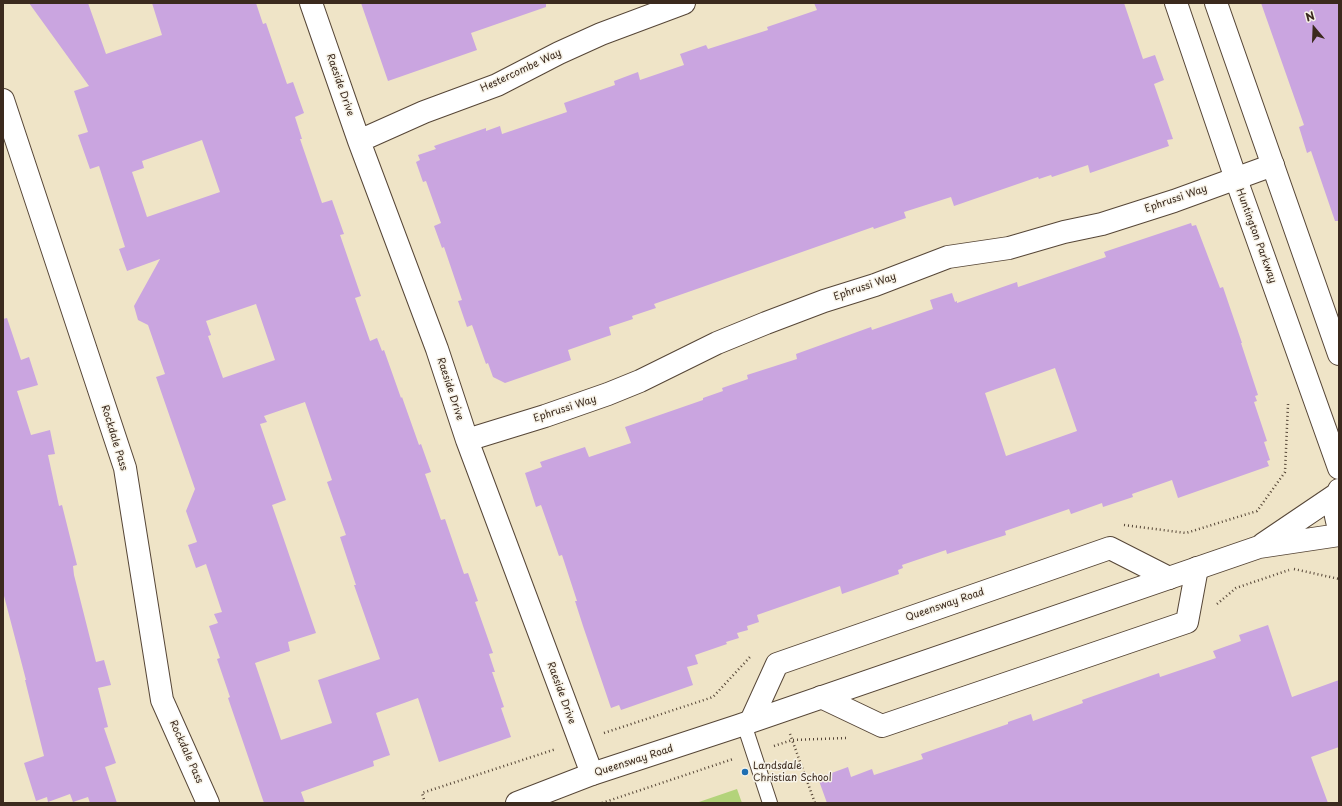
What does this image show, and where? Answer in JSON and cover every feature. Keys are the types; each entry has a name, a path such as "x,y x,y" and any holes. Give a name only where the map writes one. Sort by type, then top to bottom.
{"street":[{"name":"Raeside Drive","path":"311,3 359,141 437,348 467,440 592,774"},
{"name":"Hestercombe Way","path":"359,141 424,112 497,85 559,53 601,34 684,3"},
{"name":"Huntington Parkway","path":"1176,3 1236,179 1339,468"},
{"path":"1216,3 1339,354"},
{"name":"Rockdale Pass","path":"3,100 125,468 162,700 208,803"},
{"name":"Ephrussi Way","path":"467,440 608,394 640,381 724,340 824,301 875,285 948,256 1009,248 1064,232 1102,224 1174,201 1273,165"},
{"path":"1338,492 1334,514 1339,528"},
{"name":"Queensway Road","path":"1259,547 1338,492"},
{"name":"Queensway Road","path":"517,803 592,774 748,723 1259,547 1339,535"},
{"name":"Queensway Road","path":"748,723 777,664 1110,548 1169,578"},
{"path":"821,697 882,726 1187,622 1197,568"}],"lane":[{"path":"748,723 770,803"}],"path":[{"path":"1117,524 1186,533 1256,511 1285,472 1288,397"},
{"path":"425,803 422,793 712,697 753,654"},
{"path":"782,711 814,803"}],"green space":[{"path":"737,789 742,803 696,803"}],"building":[{"path":"29,3 88,3 106,54 162,35 152,3 256,3 263,24 266,23 287,84 293,82 304,113 295,117 302,139 300,139 322,203 332,200 344,234 340,235 361,296 355,298 370,341 377,338 382,351 384,350 419,445 421,444 431,472 425,474 441,520 445,519 464,574 468,573 478,601 475,602 493,653 489,654 495,672 492,672 504,707 501,708 511,737 439,762 418,698 376,713 390,755 373,761 374,766 301,792 305,803 264,803 228,698 230,697 217,659 220,658 209,626 218,623 214,614 222,612 206,564 196,568 188,545 197,542 186,511 195,489 156,377 165,374 148,325 138,320 134,306 160,259 127,271 119,249 125,247 99,166 90,169 78,135 88,132 74,91 89,86","holes":["202,140 220,192 147,217 132,172 144,168 142,161","256,304 275,360 223,378 208,336 211,335 206,321","305,402 332,480 327,482 346,535 340,537 356,585 354,585 380,659 318,680 332,723 281,740 255,663 290,651 288,642 316,633 272,505 286,500 260,424 267,422 264,416"]},
{"path":"361,3 546,3 546,7 471,33 477,50 388,81"},
{"path":"814,3 1124,3 1143,59 1155,55 1164,80 1154,84 1173,139 1167,140 1169,146 1090,173 1088,165 1052,177 1051,175 1039,179 1038,177 954,206 951,197 904,212 906,218 874,229 873,227 654,304 656,308 632,316 633,319 609,327 611,335 568,350 571,360 505,383 493,377 488,363 486,364 472,325 467,327 458,301 462,300 444,247 442,248 434,226 441,223 426,181 423,182 416,162 420,160 418,155 436,149 434,146 486,128 486,131 500,126 502,134 567,112 564,103 615,85 614,81 638,72 640,80 684,65 680,54 706,45 708,49 768,30 767,27 817,10"},
{"path":"1261,3 1339,3 1339,221 1335,221 1311,151 1307,153 1299,127 1304,125"},
{"path":"1191,223 1192,226 1196,225 1220,288 1223,287 1258,395 1255,396 1257,401 1254,402 1267,441 1264,442 1270,460 1267,461 1269,466 1178,498 1172,480 1132,494 1133,497 1103,507 1102,503 1071,514 1069,509 1005,531 1006,535 947,554 946,550 902,565 903,568 898,570 899,574 842,594 840,586 757,615 759,622 747,626 748,630 737,633 739,638 726,642 727,644 695,655 698,664 687,667 693,685 621,710 619,705 611,708 583,626 575,601 577,601 562,555 559,556 541,505 536,507 525,473 542,467 540,462 585,447 589,457 631,443 625,427 703,400 703,398 723,391 722,388 748,379 747,375 797,359 796,354 871,327 872,330 933,309 930,300 952,293 955,302 957,301 957,303 1017,282 1018,287 1106,257 1104,252","holes":["1055,368 1077,431 1006,456 985,393"]},
{"path":"7,318 21,360 29,357 38,385 17,391 31,435 50,430 55,454 48,455 59,506 62,505 77,565 73,566 74,575 96,662 104,660 111,685 98,688 108,727 104,728 116,763 105,767 117,803 90,803 88,797 73,802 70,794 48,802 47,797 36,801 24,763 44,756 3,592 3,319"},
{"path":"1268,625 1292,697 1339,680 1339,747 1311,757 1328,803 827,803 818,778 848,767 851,777 872,769 874,775 923,759 921,754 1008,724 1008,722 1031,714 1033,721 1083,703 1082,700 1159,673 1160,677 1216,658 1213,651 1241,641 1239,635"}],"place":[{"name":"Landsdale Christian School","path":"745,772"}]}
